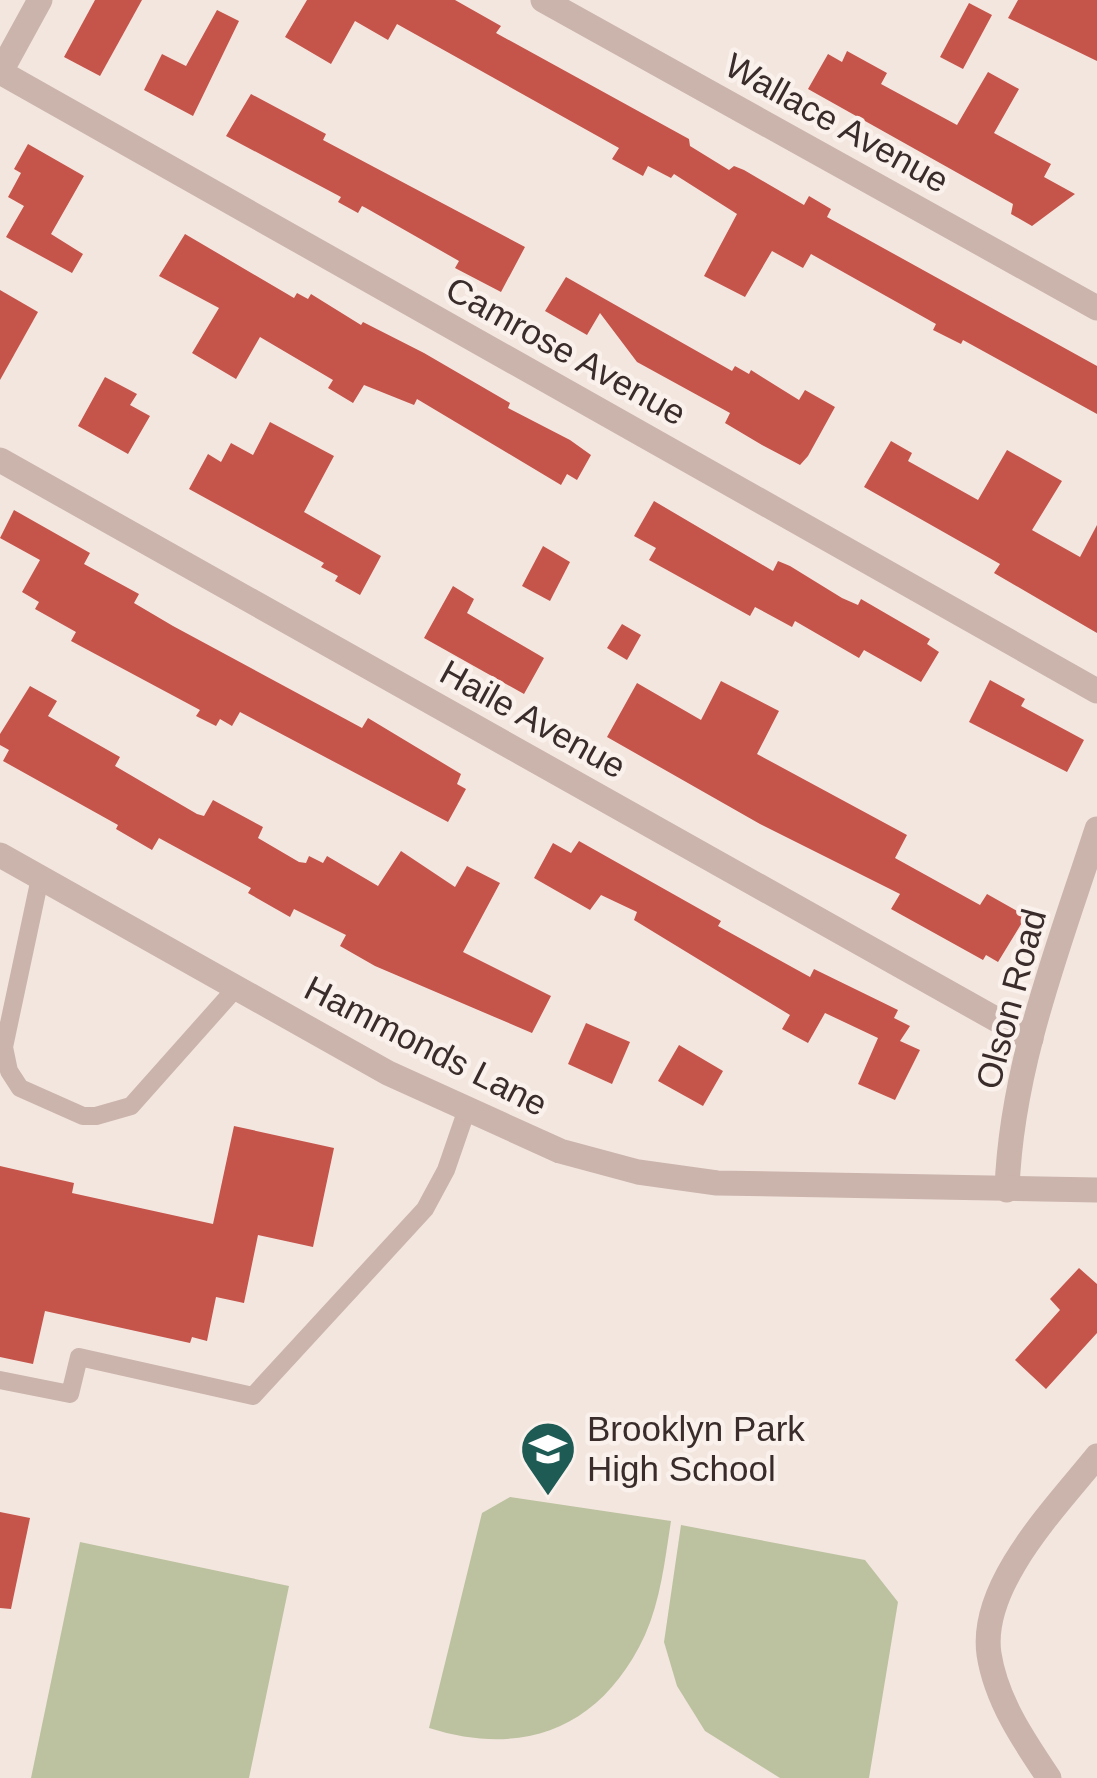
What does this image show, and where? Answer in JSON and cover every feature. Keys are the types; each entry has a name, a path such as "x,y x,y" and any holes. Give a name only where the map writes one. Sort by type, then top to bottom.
{"street":[{"path":"0,72 40,0"},
{"name":"Wallace Avenue","path":"543,0 1097,308"},
{"name":"Camrose Avenue","path":"0,72 1097,690"},
{"name":"Haile Avenue","path":"0,460 1032,1039"},
{"name":"Olson Road","path":"1006,1190 1008,1148 1032,1039 1097,829"},
{"name":"Hammonds Lane","path":"0,855 466,1112 560,1151 638,1172 717,1184 1097,1190"},
{"path":"1049,1778 1018,1731 1000,1691 988,1653 992,1616 1028,1543 1097,1456"}],"lane":[{"path":"40,878 4,1047 10,1071 20,1088 38,1099 82,1116 132,1106 236,988"},
{"path":"0,1380 70,1394 79,1357 254,1396 425,1209 446,1170 466,1112"}],"green space":[{"path":"510,1497 671,1521 655,1607 627,1667 606,1693 583,1713 556,1728 497,1739 429,1728 482,1513"},
{"path":"681,1525 865,1560 898,1602 869,1778 780,1778 705,1731 677,1686 664,1642"},
{"path":"80,1542 289,1586 249,1778 31,1778"}],"building":[{"path":"95,0 142,0 100,76 64,57"},
{"path":"307,0 455,0 501,26 496,33 689,139 690,146 729,170 734,166 744,170 804,205 809,196 831,209 827,217 1097,366 1097,414 963,340 961,344 933,330 936,324 811,254 803,268 772,251 745,297 704,276 737,214 674,174 671,178 648,166 643,176 612,159 619,148 397,24 388,40 355,21 331,64 285,37"},
{"path":"1018,0 1097,0 1097,61 1008,18"},
{"path":"969,3 992,15 963,69 940,57"},
{"path":"217,10 239,21 193,116 144,90 162,54 186,66"},
{"path":"847,51 887,73 881,84 957,125 988,72 1019,89 994,133 1051,164 1044,177 1075,194 1032,226 1011,214 1013,204 808,89 828,54 842,62"},
{"path":"251,94 326,134 323,140 525,247 501,292 455,268 459,261 366,208 362,206 358,213 338,202 341,197 226,136"},
{"path":"28,144 84,176 51,234 83,254 72,273 6,237 24,206 8,197 21,173 14,169"},
{"path":"185,234 294,298 297,293 308,299 311,294 361,325 363,322 424,353 510,403 508,408 570,440 591,455 577,480 567,474 561,485 417,399 414,405 364,385 353,403 328,388 333,380 260,337 236,379 192,353 219,308 159,276"},
{"path":"566,277 732,371 735,366 749,374 751,370 799,400 805,390 835,407 808,456 800,465 725,423 730,413 637,362 600,313 587,335 545,311"},
{"path":"0,290 38,312 0,380"},
{"path":"105,377 137,394 130,405 150,416 128,454 78,426"},
{"path":"270,422 334,456 304,512 381,556 360,595 335,581 338,576 321,567 324,563 189,489 208,454 221,462 231,443 253,455"},
{"path":"891,441 912,453 908,461 978,500 1007,450 1062,481 1032,530 1080,557 1097,525 1097,633 994,573 1000,564 864,487"},
{"path":"654,501 773,571 778,561 790,566 842,598 858,605 861,599 930,639 927,644 939,652 921,682 864,650 859,658 795,621 792,627 755,607 750,616 649,560 656,548 634,536"},
{"path":"14,510 90,553 84,564 139,594 134,603 362,728 368,718 461,774 457,784 466,789 448,822 240,712 232,726 220,719 216,726 196,716 200,710 71,641 76,632 35,609 39,602 22,592 40,560 0,538"},
{"path":"543,546 570,562 550,601 522,586"},
{"path":"453,586 474,599 467,613 544,658 524,694 424,638"},
{"path":"622,624 641,635 627,660 607,648"},
{"path":"990,680 1025,699 1021,706 1084,740 1067,772 969,722"},
{"path":"721,681 779,711 757,754 907,835 895,858 980,905 987,894 1026,916 998,962 986,955 983,960 891,909 900,894 760,824 607,737 637,683 701,720"},
{"path":"30,686 57,701 48,716 120,757 115,766 197,814 204,816 213,800 263,827 258,838 299,862 306,863 309,856 323,863 327,856 378,886 401,851 455,887 467,866 500,883 463,952 551,996 532,1033 375,966 340,946 346,935 294,909 290,917 248,893 251,888 159,838 152,850 116,829 118,825 3,761 9,750 0,745 0,734"},
{"path":"579,841 721,921 718,926 810,977 814,969 898,1010 894,1018 910,1026 900,1041 920,1050 895,1100 858,1084 878,1038 825,1013 808,1043 782,1029 790,1015 634,920 637,912 601,895 590,910 534,878 553,843 571,853"},
{"path":"586,1023 630,1042 612,1084 568,1064"},
{"path":"679,1045 723,1071 703,1106 658,1081"},
{"path":"234,1126 334,1148 313,1247 258,1235 244,1303 216,1297 207,1341 192,1337 190,1343 45,1311 33,1364 0,1357 0,1166 74,1183 72,1193 213,1224"},
{"path":"1079,1268 1097,1284 1097,1333 1046,1389 1015,1360 1060,1310 1050,1299"},
{"path":"0,1512 30,1518 11,1609 0,1608"}],"place":[{"name":"Brooklyn Park High School","path":"548,1498"}]}
